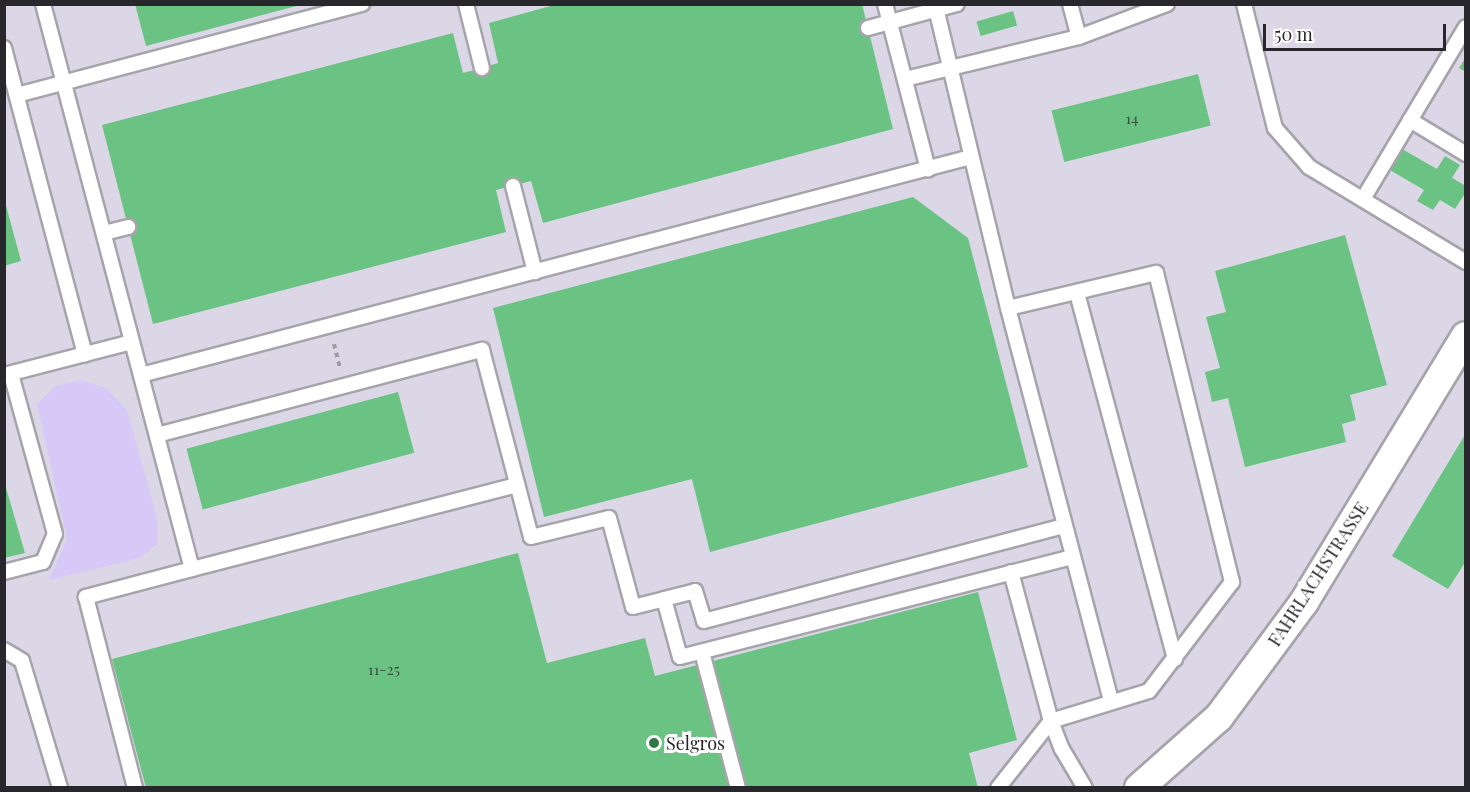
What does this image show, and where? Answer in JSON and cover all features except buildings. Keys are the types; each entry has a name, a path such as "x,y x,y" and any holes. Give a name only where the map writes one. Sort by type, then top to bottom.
{"street":[{"name":"FAHRLACHSTRASSE","path":"1139,788 1219,717 1304,602 1466,336"}],"lane":[{"path":"44,4 192,570"},
{"path":"17,95 362,4"},
{"path":"466,4 482,68"},
{"path":"885,4 928,169"},
{"path":"868,28 936,7 957,4"},
{"path":"1070,4 1079,37"},
{"path":"904,79 1079,37 1167,4"},
{"path":"1244,4 1275,128 1309,167 1466,262"},
{"path":"936,7 1008,308 1071,557 1111,702"},
{"path":"1363,199 1466,27"},
{"path":"4,48 85,354"},
{"path":"1410,120 1466,154"},
{"path":"141,375 971,157"},
{"path":"513,186 535,272"},
{"path":"104,233 128,227"},
{"path":"998,788 1051,721 1149,691 1232,582 1156,273 1008,308"},
{"path":"1077,293 1174,659"},
{"path":"4,572 43,562 55,534 8,375 132,342"},
{"path":"157,435 482,350 531,537 609,518 633,608 695,591 704,621 1063,526"},
{"path":"135,788 86,597 517,484"},
{"path":"664,599 680,657 1071,557"},
{"path":"1011,572 1051,721 1062,749 1085,788"},
{"path":"4,650 22,661 60,788"},
{"path":"702,652 738,788"}],"path":[{"path":"329,326 345,386"}],"shaded area":[{"path":"5,5 1465,5 1465,788 5,788"},
{"path":"81,380 106,388 127,410 157,518 157,544 140,558 49,580 67,539 37,404 56,386"}],"place":[{"name":"Selgros","path":"654,743"}]}
